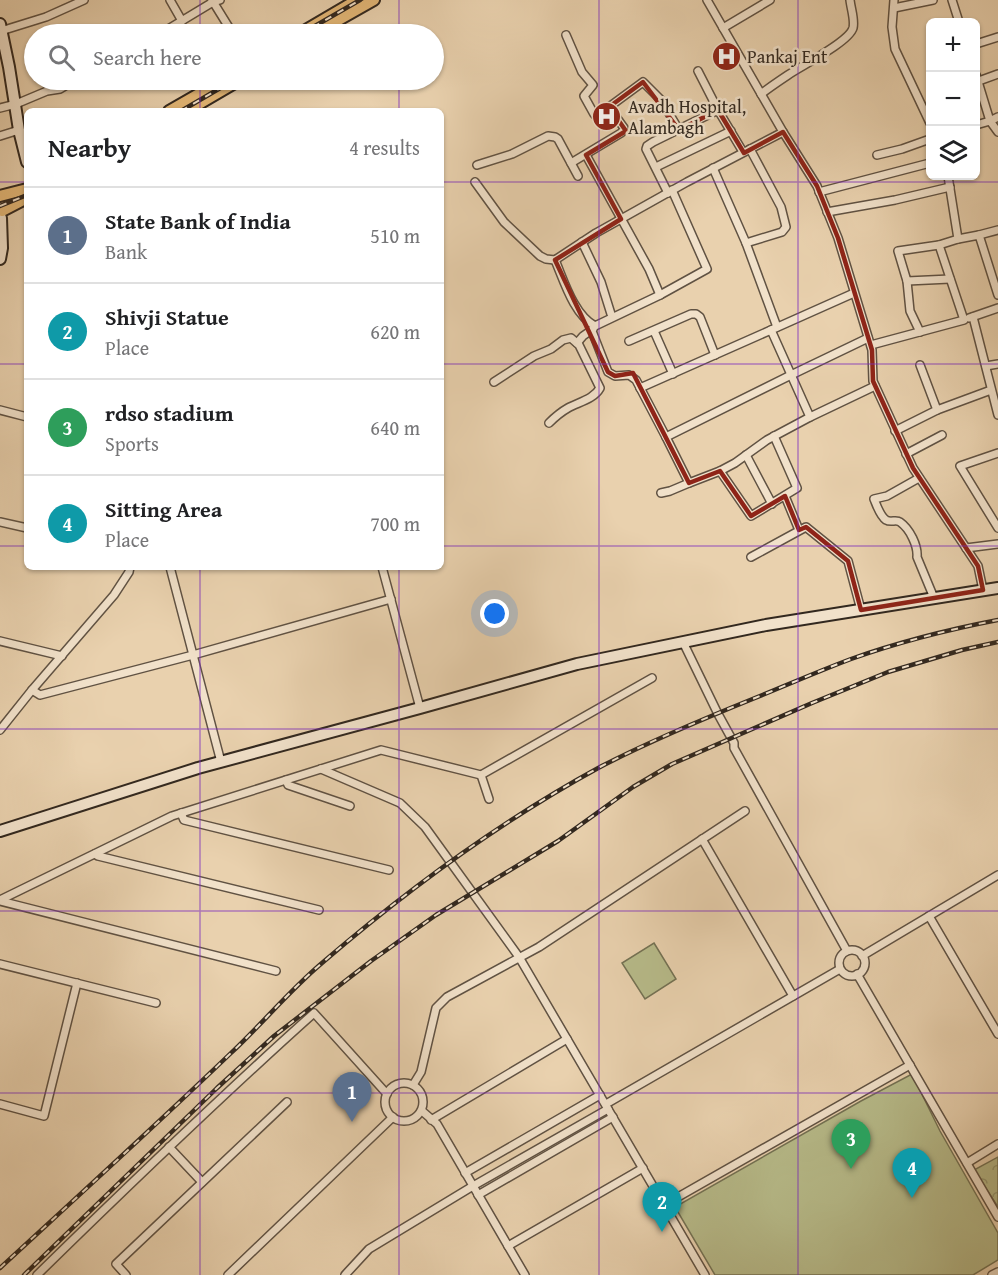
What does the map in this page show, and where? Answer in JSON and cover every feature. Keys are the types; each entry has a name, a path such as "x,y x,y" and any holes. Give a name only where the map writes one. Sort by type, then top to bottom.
{"main road":[{"path":"332,24 374,0"},
{"path":"315,24 349,2"},
{"path":"185,108 210,90"},
{"path":"186,108 221,90"},
{"path":"0,196 24,190"},
{"path":"1,213 24,200"}],"street":[{"path":"24,150 2,46 1,28 46,16 84,0"},
{"path":"170,0 182,21"},
{"path":"707,0 819,192 838,238 872,350 875,386 919,478 978,566 983,590"},
{"path":"723,28 770,0"},
{"path":"761,94 840,43 848,35 852,29 853,20 850,0"},
{"path":"926,114 895,49 892,27 894,4 933,0"},
{"path":"952,0 958,18"},
{"path":"177,24 215,1 228,24"},
{"path":"566,35 582,72 593,86 584,96 594,114 609,107 643,82 661,100 679,130"},
{"path":"980,42 998,37"},
{"path":"698,71 718,110 747,151 781,207 786,227 782,232 746,243"},
{"path":"980,78 998,74"},
{"path":"0,108 51,90"},
{"path":"980,91 990,121 998,132"},
{"path":"921,103 926,101"},
{"path":"572,163 624,130 609,107"},
{"path":"577,343 593,328 707,269 646,148 718,110"},
{"path":"980,124 998,117"},
{"path":"0,136 19,130"},
{"path":"656,167 731,131"},
{"path":"475,182 504,222 540,255 546,259 555,260 621,219 783,132"},
{"path":"477,165 512,154 548,136 558,139 578,176"},
{"path":"878,155 926,140"},
{"path":"586,155 649,269 660,295"},
{"path":"819,192 926,164"},
{"path":"713,168 746,243 774,328 810,417"},
{"path":"949,180 958,239"},
{"path":"827,212 950,187"},
{"path":"0,260 1,213"},
{"path":"920,332 910,311 907,281 898,251 939,246 998,230"},
{"path":"979,235 998,295"},
{"path":"582,242 601,282 611,314"},
{"path":"939,246 964,320"},
{"path":"555,260 576,307 593,328 608,372 615,376 630,375 636,380 689,483"},
{"path":"907,281 950,279"},
{"path":"640,388 855,293"},
{"path":"666,437 792,375 869,342 920,332 998,308"},
{"path":"629,341 691,314 696,314 700,317 716,355"},
{"path":"973,317 998,415"},
{"path":"654,331 673,374"},
{"path":"494,382 534,356 571,338 577,343 600,388 596,394 557,415 549,423"},
{"path":"986,366 998,364"},
{"path":"920,365 937,410"},
{"path":"661,493 720,471 774,436 875,386"},
{"path":"895,430 937,410 991,390"},
{"path":"0,410 24,416"},
{"path":"906,454 942,435"},
{"path":"720,471 751,516 785,496 797,488 774,436"},
{"path":"998,453 960,466 998,528"},
{"path":"746,455 772,504"},
{"path":"919,478 887,496 874,499 885,519 902,523 914,540 918,551 917,557 934,598"},
{"path":"785,496 799,530"},
{"path":"0,522 24,527"},
{"path":"751,557 806,526 848,561 861,610"},
{"path":"966,548 998,544"},
{"path":"0,730 114,596 129,570"},
{"path":"171,570 221,762"},
{"path":"383,570 420,708"},
{"path":"0,831 221,762 577,664 766,625 998,588"},
{"path":"32,690 40,695 391,599"},
{"path":"0,641 62,656"},
{"path":"683,642 717,714 734,743 734,748 847,951"},
{"path":"0,901 172,816 381,750 482,775 652,678"},
{"path":"321,769 400,803 425,826 519,957 705,1275"},
{"path":"482,775 489,799"},
{"path":"286,780 288,785 350,806"},
{"path":"413,1085 422,1072 436,1008 447,998 539,946 746,811"},
{"path":"181,813 184,820 389,870"},
{"path":"702,839 793,996"},
{"path":"95,854 319,910"},
{"path":"862,956 998,874"},
{"path":"0,901 276,970"},
{"path":"929,916 998,1034"},
{"path":"847,951 855,951 862,956 865,963 863,970 853,976 843,973 838,963 841,955 847,951"},
{"path":"0,964 156,1003"},
{"path":"345,1275 369,1249 840,969"},
{"path":"857,974 998,1217"},
{"path":"0,1104 44,1116 77,983"},
{"path":"37,1275 169,1147 314,1013 387,1094"},
{"path":"431,1120 567,1039"},
{"path":"664,1205 910,1065"},
{"path":"399,1084 413,1085 423,1097 422,1111 410,1121 393,1118 386,1108 387,1094 399,1084"},
{"path":"465,1173 600,1095"},
{"path":"126,1275 116,1264 287,1102"},
{"path":"422,1111 437,1124 525,1275"},
{"path":"478,1195 613,1117"},
{"path":"228,1275 393,1118"},
{"path":"967,1163 998,1144"},
{"path":"169,1147 202,1182"},
{"path":"508,1246 643,1168"},
{"path":"992,1275 998,1272"}],"highlighted area":[{"path":"643,82 679,130 718,110 744,153 783,132 817,186 838,238 872,350 873,381 913,468 978,566 983,590 861,610 848,561 806,527 799,530 785,496 751,516 720,471 689,483 633,373 615,376 608,372 555,260 621,219 586,155 626,131 609,107"}],"green space":[{"path":"654,943 676,979 645,999 622,963"},
{"path":"912,1074 940,1131 998,1233 998,1260 973,1275 715,1275 675,1207"},
{"path":"998,1157 998,1207 974,1170"}],"railway":[{"path":"318,24 360,0"},
{"path":"186,108 217,90"},
{"path":"0,206 24,196"},
{"path":"0,1268 202,1080 322,963 388,909 491,833 600,767 696,722 868,653 943,632 998,620"},
{"path":"24,1275 217,1088 274,1036 371,961 436,915 558,841 633,787 672,764 888,672 998,642"}],"place":[{"name":"Pankaj Ent","path":"726,56"},
{"name":"Avadh Hospital, Alambagh","path":"607,116"},
{"name":"State Bank of India","path":"352,1122"},
{"name":"rdso stadium","path":"851,1169"},
{"name":"Sitting Area","path":"912,1198"},
{"name":"Shivji Statue","path":"662,1232"}]}
